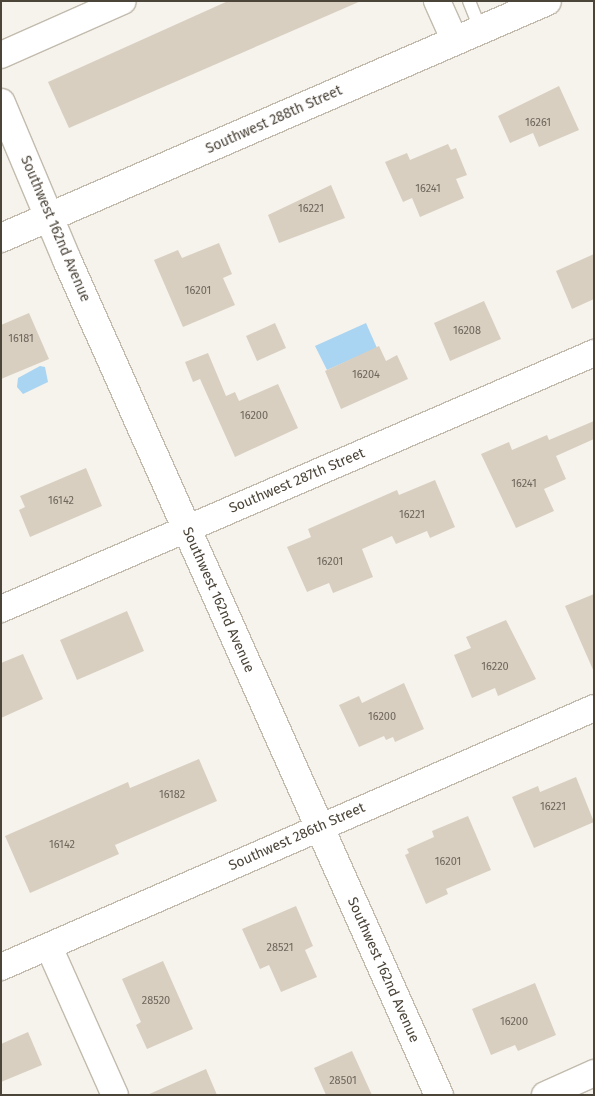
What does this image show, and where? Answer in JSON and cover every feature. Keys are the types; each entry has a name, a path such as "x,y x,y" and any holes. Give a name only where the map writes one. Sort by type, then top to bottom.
{"street":[{"path":"1,54 123,1"},
{"path":"437,1 455,41"},
{"name":"Southwest 288th Street","path":"1,238 547,1"},
{"name":"Southwest 162nd Avenue","path":"1,103 49,218 186,529 439,1095"},
{"name":"Southwest 287th Street","path":"1,609 594,353"},
{"name":"Southwest 286th Street","path":"1,967 594,708"},
{"path":"49,947 115,1095"},
{"path":"545,1095 594,1074"}],"lane":[{"path":"469,1 481,30"}],"water":[{"path":"366,323 377,348 327,370 315,346"},
{"path":"40,366 45,367 48,382 23,394 17,387 18,378"}],"building":[{"path":"228,1 361,1 69,128 48,82"},
{"path":"559,86 579,130 539,147 533,133 510,143 498,116"},
{"path":"448,144 451,150 456,148 467,175 456,179 464,198 420,217 412,198 403,202 385,162 407,153 410,160"},
{"path":"331,185 345,218 279,243 268,215"},
{"path":"219,243 232,274 223,278 235,305 183,327 154,260 178,250 182,258"},
{"path":"594,254 594,299 572,309 556,271"},
{"path":"484,301 501,339 450,361 434,323"},
{"path":"29,313 49,359 1,379 1,325"},
{"path":"275,323 286,348 257,361 246,336"},
{"path":"379,346 386,361 397,355 408,379 341,409 325,371"},
{"path":"208,353 226,396 235,392 239,401 278,384 298,428 235,457 200,379 193,382 185,362"},
{"path":"594,421 594,439 556,456 566,479 544,489 554,511 516,528 481,454 509,442 512,450 547,435 549,440"},
{"path":"86,468 102,506 30,537 19,510 25,507 20,496"},
{"path":"435,480 455,527 430,538 427,531 396,544 392,536 362,549 373,577 333,593 329,583 307,592 287,547 311,537 308,529 397,490 399,495"},
{"path":"594,594 594,672 565,606"},
{"path":"127,611 144,651 77,680 60,640"},
{"path":"506,620 536,679 498,696 495,688 472,698 454,655 471,648 466,637"},
{"path":"23,654 43,699 1,718 1,663"},
{"path":"404,683 424,729 395,742 393,737 386,740 384,736 359,747 339,705 359,696 362,703"},
{"path":"199,759 217,801 115,845 119,854 30,893 5,836 128,782 130,788"},
{"path":"576,777 594,822 534,848 512,797 538,786 540,792"},
{"path":"468,816 491,870 446,889 448,894 426,904 405,855 409,853 407,849 434,837 432,831"},
{"path":"296,906 313,946 305,950 317,977 281,992 269,965 260,969 242,929"},
{"path":"163,961 193,1029 147,1049 136,1025 141,1022 122,979"},
{"path":"535,983 556,1035 518,1051 515,1045 491,1055 472,1009"},
{"path":"28,1032 42,1065 1,1082 1,1044"},
{"path":"352,1051 372,1095 326,1095 314,1068"},
{"path":"206,1069 217,1095 147,1095"}]}
